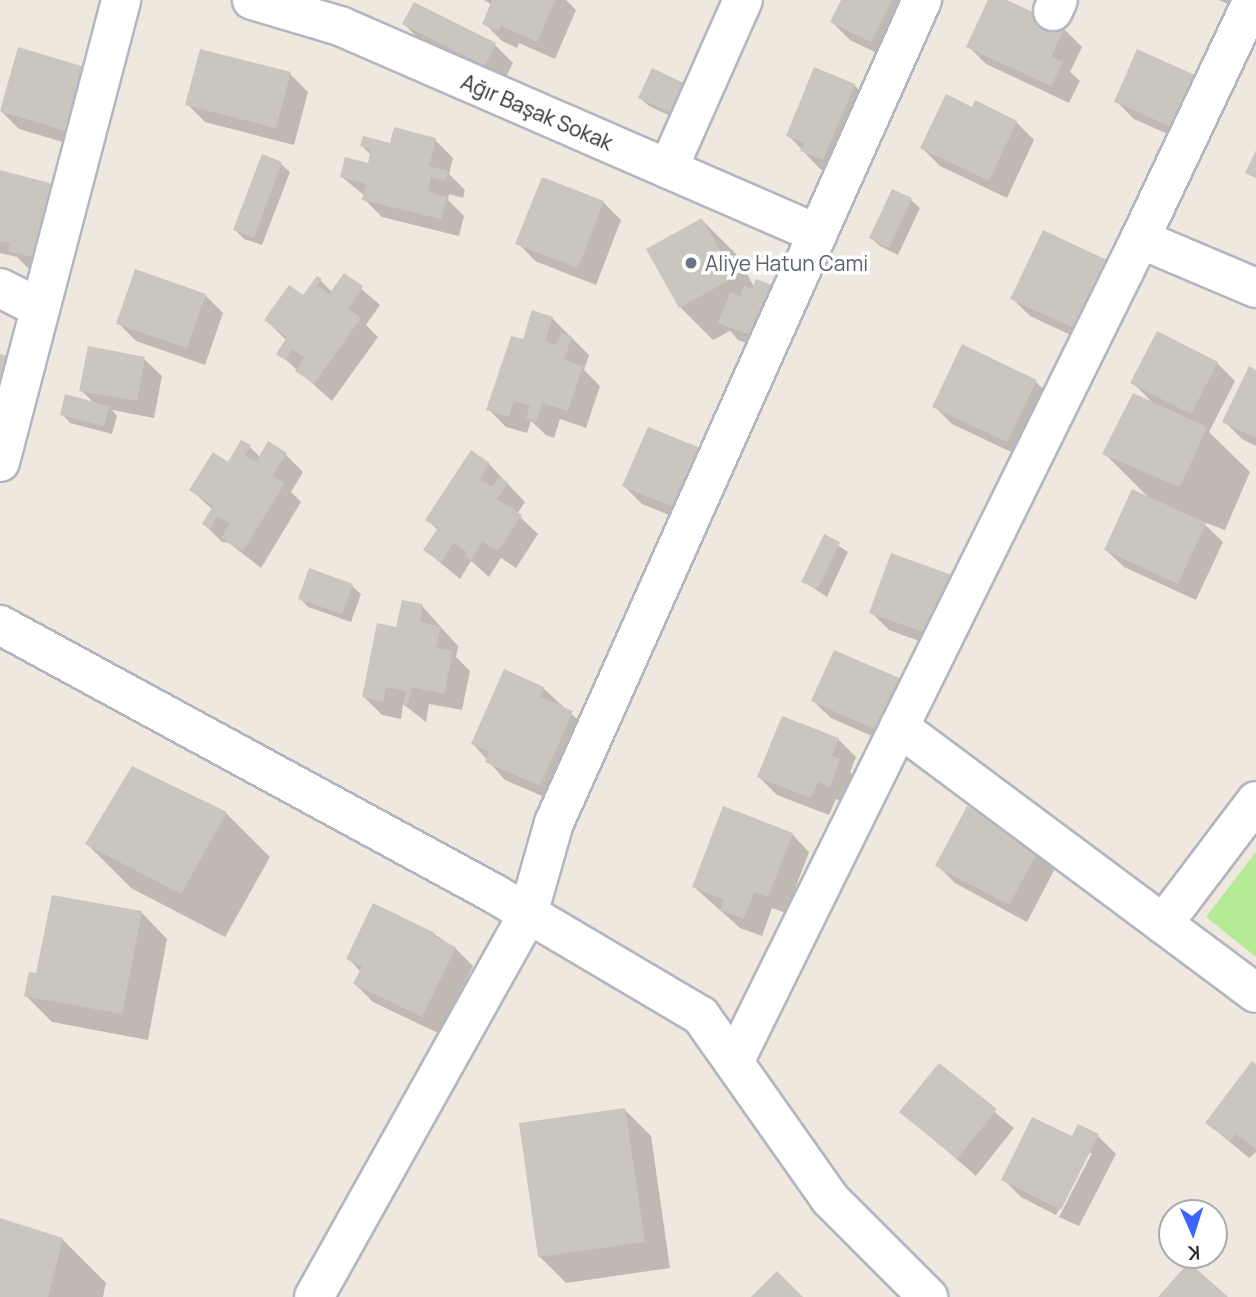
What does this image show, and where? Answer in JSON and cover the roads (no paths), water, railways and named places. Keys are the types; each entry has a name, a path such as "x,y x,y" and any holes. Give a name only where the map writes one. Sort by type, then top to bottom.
{"street":[{"path":"0,462 121,0"},
{"name":"Ağır Başak Sokak","path":"253,0 346,13 668,169 818,234"},
{"path":"668,169 743,0"},
{"path":"314,1297 528,914 554,823 922,0"},
{"path":"734,1062 1140,239 1245,44 1253,0"},
{"path":"1140,239 1256,288"},
{"path":"0,288 40,307"},
{"path":"0,625 528,914 701,1016 830,1199 928,1297"},
{"path":"899,727 1256,993"},
{"path":"1163,924 1256,800"}],"place":[{"name":"Aliye Hatun Cami","path":"691,263"}]}
